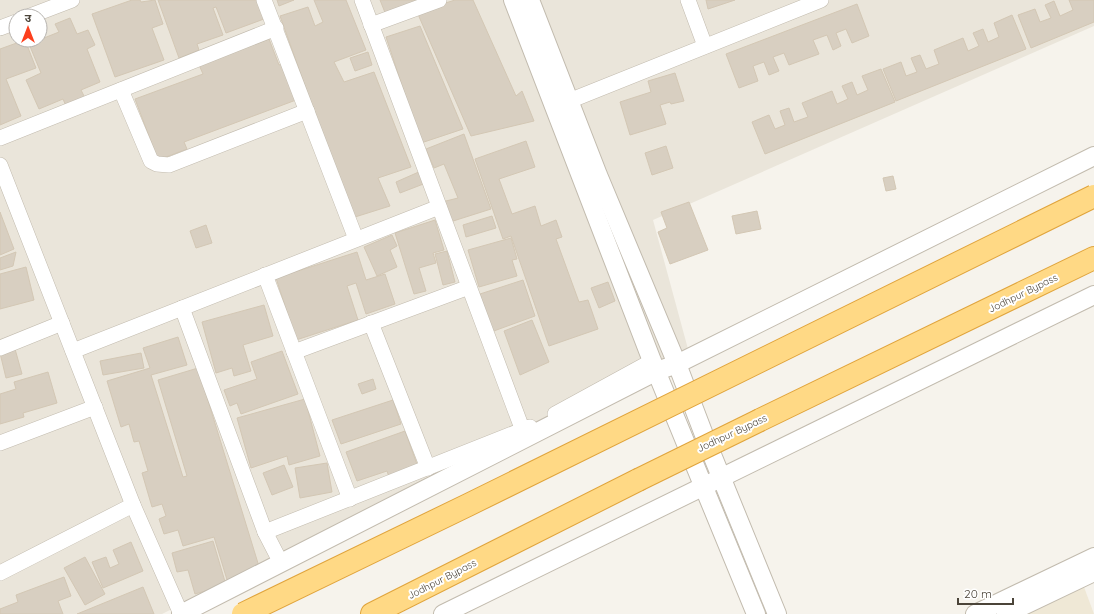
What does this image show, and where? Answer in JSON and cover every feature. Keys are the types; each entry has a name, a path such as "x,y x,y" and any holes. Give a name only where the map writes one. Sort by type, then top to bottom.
{"highway":[{"path":"243,614 468,506 1094,196"},
{"name":"Jodhpur Bypass","path":"372,614 703,447 1094,258"}],"street":[{"path":"46,8 56,3 72,0"},
{"path":"264,0 356,239"},
{"path":"362,0 523,431"},
{"path":"371,25 439,0"},
{"path":"513,0 655,366 756,614"},
{"path":"530,0 598,174 677,364 776,614"},
{"path":"688,0 705,46"},
{"path":"569,100 821,0"},
{"path":"0,138 276,28"},
{"path":"122,90 151,161 157,164 169,165 307,111"},
{"path":"265,532 523,431 655,366 677,364 1094,156"},
{"path":"0,165 133,505 181,614 655,366"},
{"path":"73,351 439,207"},
{"path":"265,275 350,499"},
{"path":"294,352 469,287"},
{"path":"443,614 1094,295"},
{"path":"182,308 265,532 281,563"},
{"path":"0,348 62,323"},
{"path":"371,323 428,468"},
{"path":"0,443 95,407"},
{"path":"0,574 133,505"},
{"path":"975,614 1094,557"},
{"path":"1006,614 1094,572"}],"shaded area":[{"path":"0,0 1094,0 1094,26 653,220 688,349 162,614 0,614"},
{"path":"1084,587 1094,614 1028,614"}],"building":[{"path":"132,0 140,0 141,2 155,0 163,24 152,28 164,60 115,77 92,14"},
{"path":"158,0 257,0 264,19 226,33 216,7 213,8 223,35 197,44 199,50 179,58"},
{"path":"277,0 294,0 279,6"},
{"path":"314,0 346,0 366,50 334,62 344,82 374,72 411,167 378,178 390,206 355,217 313,108 280,16 308,7 315,26 323,22"},
{"path":"380,0 425,0 386,15"},
{"path":"455,0 473,0 516,96 522,91 534,121 471,136 417,12"},
{"path":"706,0 735,0 708,9"},
{"path":"1069,0 1094,0 1094,22 1031,48 1018,15 1035,9 1040,22 1051,18 1045,5 1054,1 1060,16 1073,10"},
{"path":"857,4 869,36 852,43 846,29 836,33 841,46 833,50 827,35 813,40 819,54 789,65 784,53 773,57 779,71 769,75 764,62 753,66 758,81 739,88 726,54"},
{"path":"1012,15 1026,49 896,101 883,69 901,62 906,76 917,72 911,58 920,55 926,69 939,64 934,50 963,38 968,51 979,46 973,33 983,29 988,42 999,37 994,23"},
{"path":"70,18 77,34 88,30 95,45 87,49 100,82 81,90 85,98 66,106 63,99 39,109 26,80 41,73 31,48 48,48 48,36 59,32 55,24"},
{"path":"420,26 463,129 421,143 386,37"},
{"path":"269,39 279,65 282,64 296,100 184,142 187,149 158,160 135,99 203,74 199,65"},
{"path":"8,46 8,48 28,48 36,68 6,79 21,116 0,125 0,49"},
{"path":"368,52 372,65 355,71 350,58"},
{"path":"881,69 895,102 765,154 752,122 769,115 775,129 785,125 780,111 789,108 794,122 808,117 802,103 832,91 837,104 848,99 842,86 852,82 857,95 868,90 862,76"},
{"path":"675,73 684,101 671,104 670,102 660,105 666,124 630,135 620,102 651,92 648,81"},
{"path":"464,134 491,209 450,222 442,202 458,198 444,164 434,168 426,149"},
{"path":"526,141 535,167 499,179 512,214 535,206 541,226 556,220 562,237 556,239 579,302 588,300 598,329 549,346 511,236 503,239 475,159"},
{"path":"666,146 673,168 652,175 645,153"},
{"path":"421,171 426,183 400,193 396,182"},
{"path":"893,176 896,189 886,191 883,178"},
{"path":"689,202 708,250 670,264 658,232 667,228 661,212"},
{"path":"757,211 761,229 736,234 732,216"},
{"path":"0,212 14,249 0,255"},
{"path":"492,216 496,228 466,237 463,225"},
{"path":"435,220 444,250 433,253 436,263 419,268 426,291 414,294 395,233"},
{"path":"206,225 212,243 196,248 190,231"},
{"path":"392,235 397,246 390,250 397,267 377,276 364,247"},
{"path":"511,238 517,259 512,260 517,276 479,287 468,250"},
{"path":"447,251 455,282 443,285 435,254"},
{"path":"16,252 13,266 0,270 0,258"},
{"path":"357,252 366,280 385,274 395,304 366,314 356,283 347,286 358,320 296,340 276,278"},
{"path":"26,267 34,300 0,309 0,274"},
{"path":"523,280 535,316 491,332 480,294"},
{"path":"608,282 615,301 599,308 591,288"},
{"path":"264,305 273,336 243,345 251,371 234,376 232,368 216,373 202,322"},
{"path":"532,320 549,362 520,375 504,331"},
{"path":"178,337 187,365 151,375 183,477 187,476 158,380 198,368 261,573 228,583 214,537 183,546 178,530 164,534 159,519 166,516 162,504 152,507 142,473 148,471 139,441 134,442 129,424 121,427 107,381 150,368 143,348"},
{"path":"15,349 22,374 6,378 0,353"},
{"path":"282,351 298,394 241,414 237,403 230,406 224,390 257,379 251,362"},
{"path":"141,353 144,368 103,375 100,361"},
{"path":"48,372 57,403 23,413 24,417 0,424 0,394 16,389 14,382"},
{"path":"373,379 376,389 362,394 358,384"},
{"path":"305,399 320,456 289,465 287,456 251,468 237,418"},
{"path":"393,400 401,424 341,444 332,420"},
{"path":"405,431 418,467 389,477 387,471 357,481 346,452"},
{"path":"327,463 332,492 300,498 295,468"},
{"path":"284,465 293,487 272,495 263,473"},
{"path":"213,541 226,585 195,594 188,570 177,572 172,553"},
{"path":"131,542 143,571 103,588 92,562 106,557 110,568 119,564 113,550"},
{"path":"85,557 105,594 85,605 64,568"},
{"path":"64,577 71,596 58,601 63,614 0,614 0,609 18,602 16,595"},
{"path":"143,587 154,614 77,614"}]}
